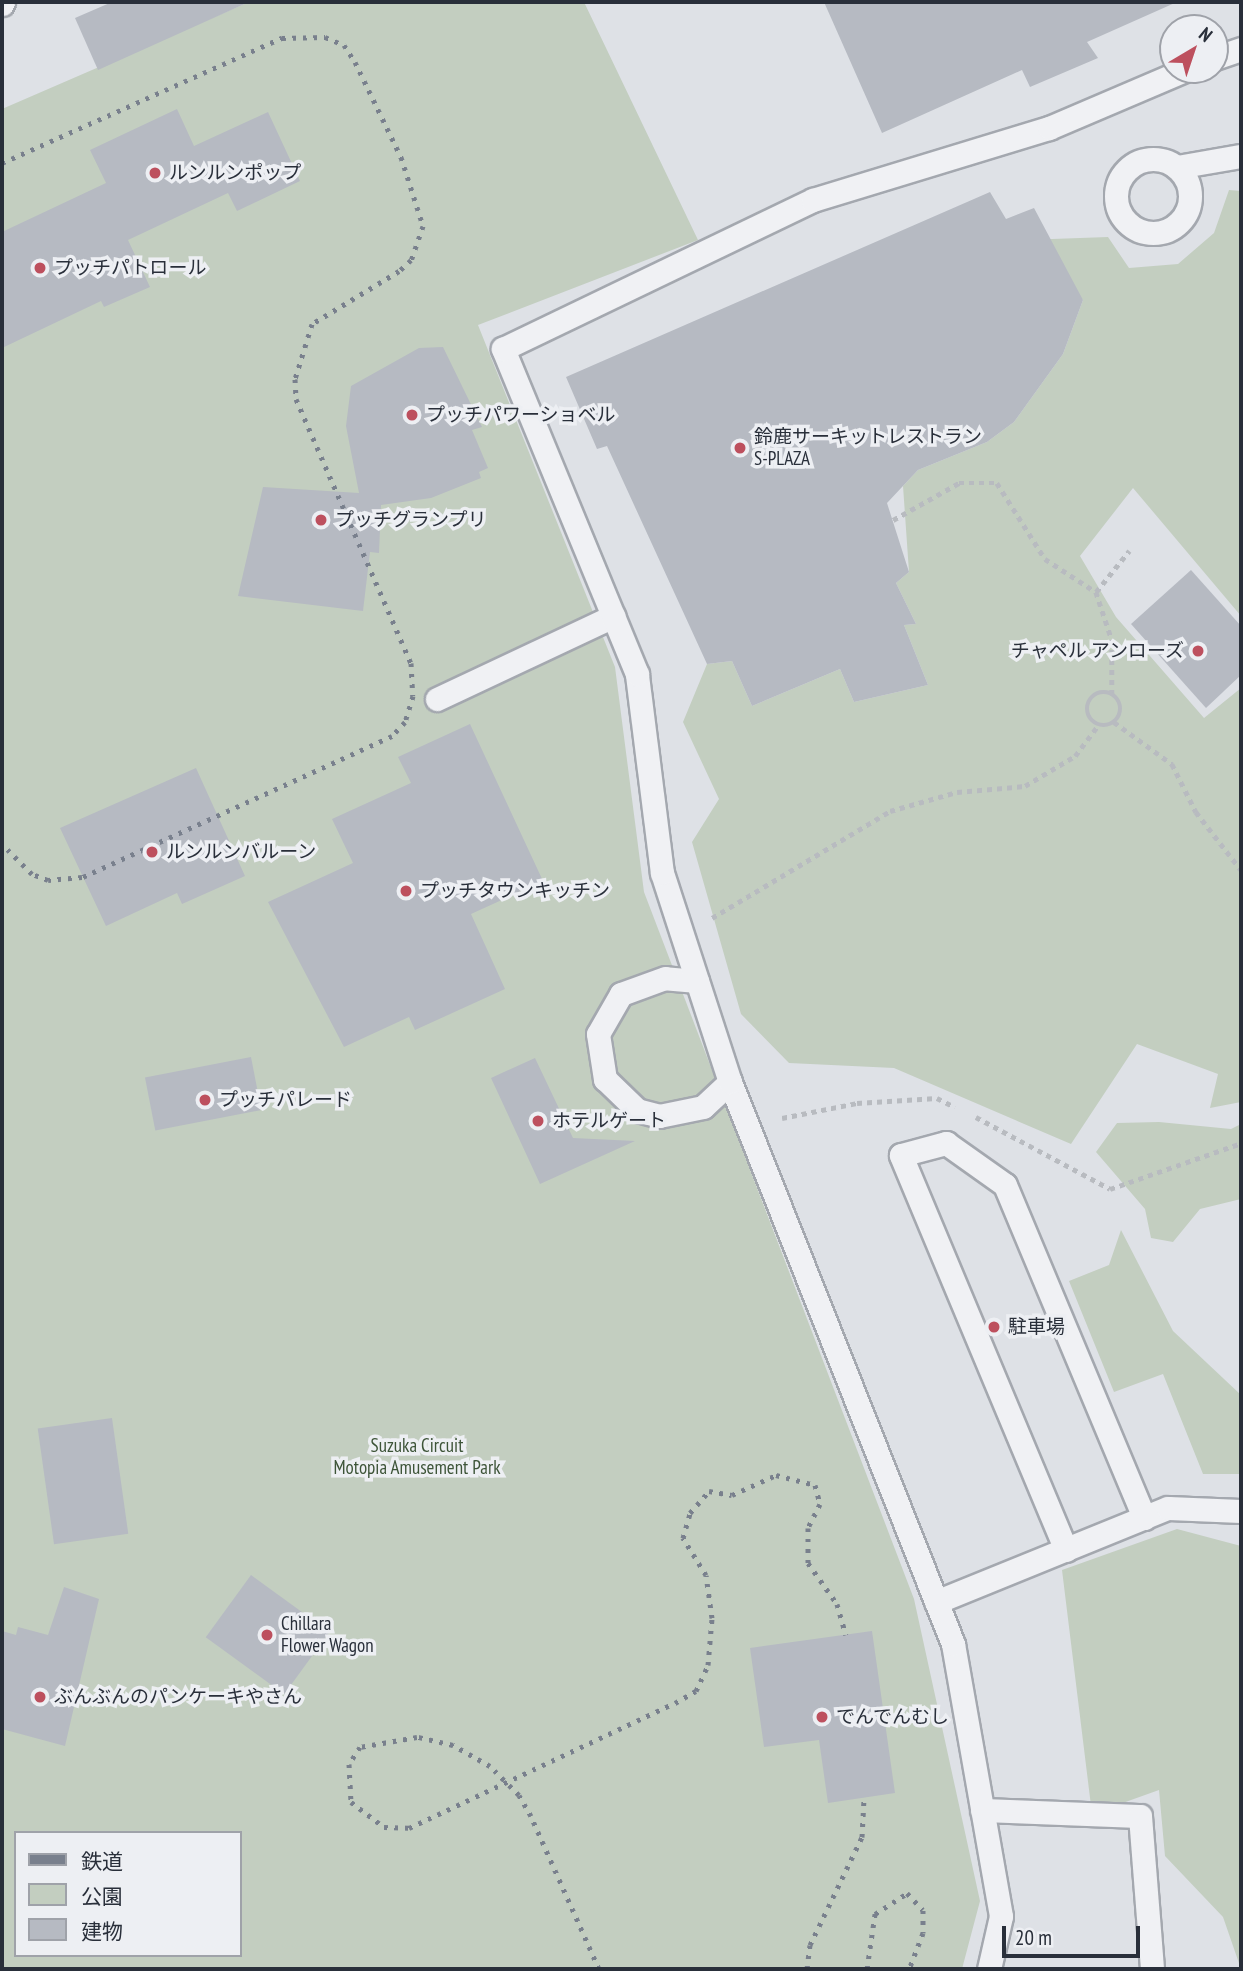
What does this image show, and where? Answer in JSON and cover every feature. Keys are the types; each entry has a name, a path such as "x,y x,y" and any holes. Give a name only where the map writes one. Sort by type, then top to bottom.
{"lane":[{"path":"989,1969 1001,1916 953,1644 730,1082 662,873 637,674 503,349 813,200 1049,128 1159,81"},
{"path":"1177,167 1241,156"},
{"path":"436,699 612,616"},
{"path":"697,981 642,982 606,1012 598,1058 605,1079 637,1110 681,1115 702,1107 730,1082"},
{"path":"1066,1550 901,1154 946,1143 1005,1185 1144,1518"},
{"path":"936,1602 1168,1508 1241,1511"},
{"path":"982,1810 1140,1816 1152,1969"}],"path":[{"path":"893,520 959,483 997,484 1045,559 1096,592 1112,640 1112,695 1121,709 1114,722"},
{"path":"1096,592 1129,551"},
{"path":"1098,725 1090,718 1089,703 1097,694 1112,695"},
{"path":"681,929 762,894 890,811 957,792 1025,786 1074,756 1098,725 1114,722 1172,764 1196,812 1241,870"}],"green space":[{"name":"Suzuka Circuit Motopia Amusement Park","path":"249,2 584,2 698,240 478,325 615,667 644,892 914,1599 980,1901 962,1969 2,1969 2,109"},
{"path":"1229,190 1241,191 1241,616 1133,488 1080,556 1116,617 1204,718 1241,688 1241,1102 1210,1108 1218,1074 1137,1044 1071,1144 894,1068 789,1063 741,1014 692,842 719,799 683,722 707,664 732,661 752,706 840,669 854,702 928,685 904,625 916,624 896,583 909,572 903,486 918,470 987,442 1014,422 1063,354 1083,300 1024,240 1108,237 1129,268 1178,264 1214,233"},
{"path":"1159,1122 1231,1129 1241,1124 1241,1199 1200,1209 1173,1242 1151,1238 1145,1209 1096,1152 1117,1123"},
{"path":"1121,1230 1173,1331 1241,1395 1241,1474 1203,1474 1163,1374 1114,1392 1069,1281 1109,1265"},
{"path":"1177,1529 1241,1546 1241,1969 1223,1917 1165,1856 1159,1790 1092,1814 1062,1570"}],"building":[{"path":"112,2 249,2 98,70 75,18"},
{"path":"824,2 1177,2 1087,42 1098,58 1030,87 1022,70 882,133"},
{"path":"177,109 194,146 268,112 300,181 237,211 228,193 128,240 150,287 104,307 101,301 2,348 2,232 106,183 90,150"},
{"name":"鈴鹿サーキットレストラン S-PLAZA","path":"990,192 1006,219 1034,208 1083,300 1063,354 1014,422 987,442 918,470 887,503 909,572 896,583 916,624 904,625 928,685 854,702 840,669 752,706 732,661 707,664 607,446 597,449 566,377"},
{"path":"443,347 482,427 472,430 488,468 479,472 481,478 431,498 381,505 379,553 370,552 363,611 238,596 263,487 359,493 346,426 351,386 419,348"},
{"name":"チャペル アンローズ","path":"1191,570 1241,626 1241,675 1206,708 1131,624"},
{"name":"プッチタウンキッチン","path":"470,724 543,881 471,914 505,989 415,1030 409,1017 344,1047 268,902 353,863 332,819 411,783 398,757"},
{"name":"ルンルンバルーン","path":"196,768 245,876 182,904 177,893 106,926 60,828"},
{"name":"プッチパレード","path":"251,1057 261,1110 155,1131 145,1078"},
{"name":"ホテルゲート","path":"535,1058 573,1138 635,1141 540,1184 491,1078"},
{"path":"112,1418 128,1534 54,1544 38,1428"},
{"name":"Chillara Flower Wagon","path":"251,1575 329,1632 284,1694 206,1637"},
{"name":"ぶんぶんのパンケーキやさん","path":"64,1587 99,1599 65,1746 2,1729 2,1631 16,1635 18,1627 48,1635"},
{"name":"でんでんむし","path":"872,1631 895,1793 828,1803 819,1740 764,1747 750,1648"}],"railway":[{"path":"2,163 282,38 325,37 344,45 355,62 401,157 423,226 411,260 399,271 312,324 295,379 296,399 411,663 413,696 405,722 392,736 82,877 48,880 32,874 2,844"},
{"path":"599,1969 531,1816 519,1795 490,1766 453,1745 417,1737 360,1747 349,1764 351,1802 384,1827 409,1828 675,1703 696,1691 708,1665 712,1618 706,1575 683,1538 690,1513 709,1491 732,1495 776,1475 815,1485 820,1504 808,1528 808,1563 837,1604 846,1635"},
{"path":"807,1969 810,1945 862,1837 864,1801"},
{"path":"867,1969 875,1914 907,1893 923,1910 923,1933 909,1969"}],"place":[{"name":"ルンルンポップ","path":"155,173"},
{"name":"プッチパトロール","path":"40,268"},
{"name":"プッチパワーショベル","path":"412,415"},
{"name":"鈴鹿サーキットレストラン S-PLAZA","path":"740,448"},
{"name":"プッチグランプリ","path":"321,520"},
{"name":"チャペル アンローズ","path":"1198,651"},
{"name":"ルンルンバルーン","path":"152,852"},
{"name":"プッチタウンキッチン","path":"406,891"},
{"name":"プッチパレード","path":"205,1100"},
{"name":"ホテルゲート","path":"538,1121"},
{"name":"駐車場","path":"994,1327"},
{"name":"Chillara Flower Wagon","path":"267,1635"},
{"name":"ぶんぶんのパンケーキやさん","path":"40,1697"},
{"name":"でんでんむし","path":"822,1717"}]}
